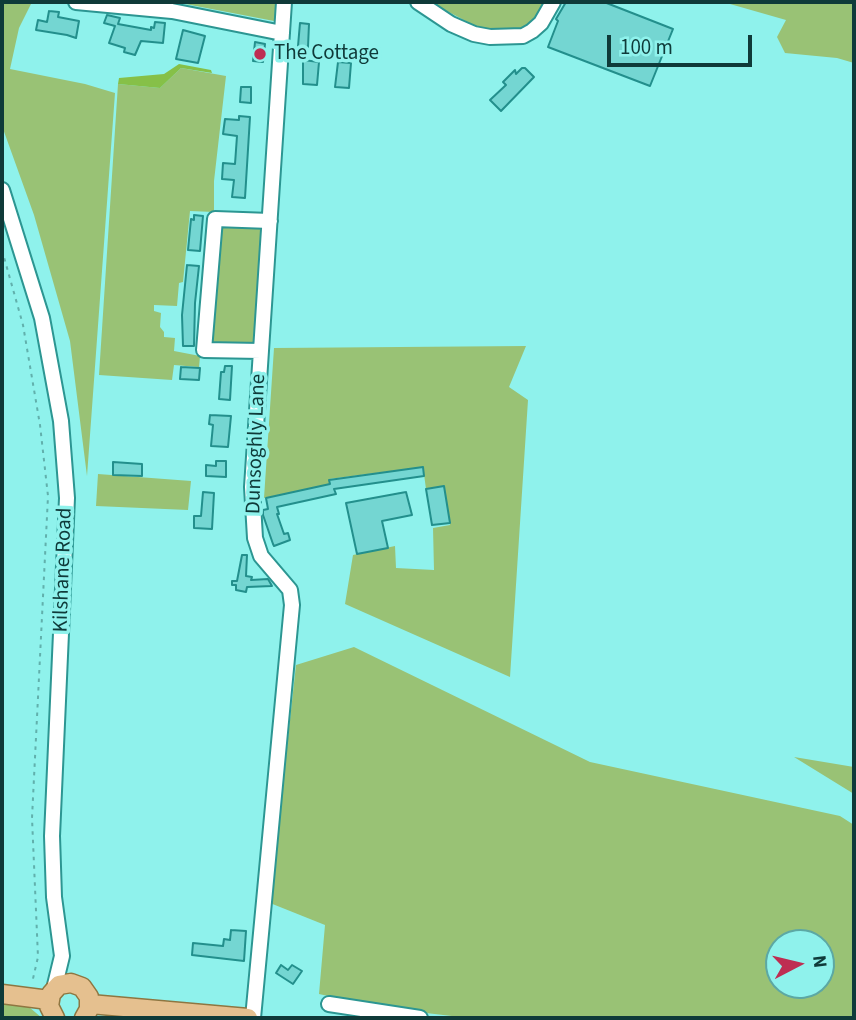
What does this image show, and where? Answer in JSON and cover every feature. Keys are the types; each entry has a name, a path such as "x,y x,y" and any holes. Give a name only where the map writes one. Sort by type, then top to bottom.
{"main road":[{"path":"8,995 52,994 65,983 77,984 87,992 87,1011 250,1018"},
{"path":"52,994 51,1012 55,1018"}],"street":[{"path":"76,2 172,11 282,33"},
{"name":"Dunsoghly Lane","path":"250,1018 255,999 292,605 290,590 261,556 255,538 252,488 284,2"},
{"path":"418,2 451,24 474,34 490,37 523,36 532,31 541,23 553,2"},
{"name":"Kilshane Road","path":"2,190 42,318 61,421 67,498 52,836 54,897 62,956 77,984"},
{"path":"261,351 204,350 215,219 270,221"},
{"name":"Kilshane Road","path":"52,994 62,956"},
{"path":"329,1004 420,1018"}],"path":[{"path":"2,250 23,326 40,425 48,496 32,818 38,957 34,981 27,990 8,995"}],"green space":[{"path":"2,2 32,2 19,28 10,69 115,93 87,476 70,341 34,215 2,126"},
{"path":"175,2 279,2 278,16 274,21"},
{"path":"430,2 551,2 542,16 526,28 505,30 477,27"},
{"path":"723,2 854,2 854,63 837,58 785,53 777,37 786,20"},
{"path":"179,64 211,70 212,73 181,68 160,88 118,84 119,78 164,74"},
{"path":"181,68 226,76 214,181 214,212 190,211 183,282 179,283 177,306 154,305 154,311 161,313 160,327 164,337 175,338 174,351 200,356 199,367 174,365 172,380 99,375 118,84 160,88"},
{"path":"267,223 258,348 208,347 216,245 222,224"},
{"path":"526,346 509,387 528,400 510,677 345,604 353,555 395,546 396,568 434,570 433,528 450,525 444,486 426,489 423,467 329,479 329,484 264,498 274,348"},
{"path":"98,474 191,481 188,510 96,506"},
{"path":"354,647 590,762 840,816 854,825 854,1018 469,1018 383,1008 319,994 325,925 270,903 296,665"},
{"path":"794,757 854,767 854,794"},
{"path":"2,1000 29,1007 42,1018 2,1018"}],"building":[{"path":"566,2 604,2 673,29 650,86 548,47 558,21 556,19"},
{"path":"49,11 59,12 58,17 79,21 76,38 36,30 38,20 47,22"},
{"path":"107,15 120,18 118,24 151,30 155,22 165,23 163,43 141,41 135,55 124,52 125,48 109,43 115,26 104,23"},
{"path":"300,23 309,24 308,47 298,46"},
{"path":"183,30 205,36 198,63 176,59"},
{"name":"The Cottage","path":"255,42 265,44 263,62 253,61"},
{"path":"303,60 319,62 317,85 303,84"},
{"path":"338,62 351,63 349,88 335,87"},
{"path":"522,68 534,77 501,111 490,100 506,85 503,82 515,70 516,74"},
{"path":"241,87 251,87 251,103 240,102"},
{"path":"239,116 250,117 245,198 232,197 234,180 222,179 223,163 235,164 237,136 223,134 225,119 239,120"},
{"path":"194,215 203,216 200,251 188,250 191,219 194,220"},
{"path":"187,265 199,266 194,346 183,346 182,315"},
{"path":"225,366 232,366 230,400 219,399 221,372 224,372"},
{"path":"181,367 200,368 199,380 180,379"},
{"path":"210,415 231,416 228,447 211,446 213,425 209,424"},
{"path":"216,461 226,461 226,477 206,476 206,465 216,466"},
{"path":"113,462 142,464 142,476 113,475"},
{"path":"423,467 424,476 334,489 336,494 277,507 284,534 288,533 290,540 274,546 263,515 263,510 268,509 266,498 330,484 329,480"},
{"path":"444,486 450,523 432,525 426,489"},
{"path":"203,492 214,493 212,529 194,528 194,516 201,516"},
{"path":"406,492 412,515 382,521 388,548 357,554 346,503"},
{"path":"242,555 247,555 246,576 252,577 251,580 268,579 272,586 247,587 246,592 236,590 232,581 237,581"},
{"path":"231,930 246,931 244,961 192,955 193,943 223,946 224,939 230,940"},
{"path":"281,965 288,970 292,965 302,971 293,984 276,973"}],"place":[{"name":"The Cottage","path":"260,54"}]}
